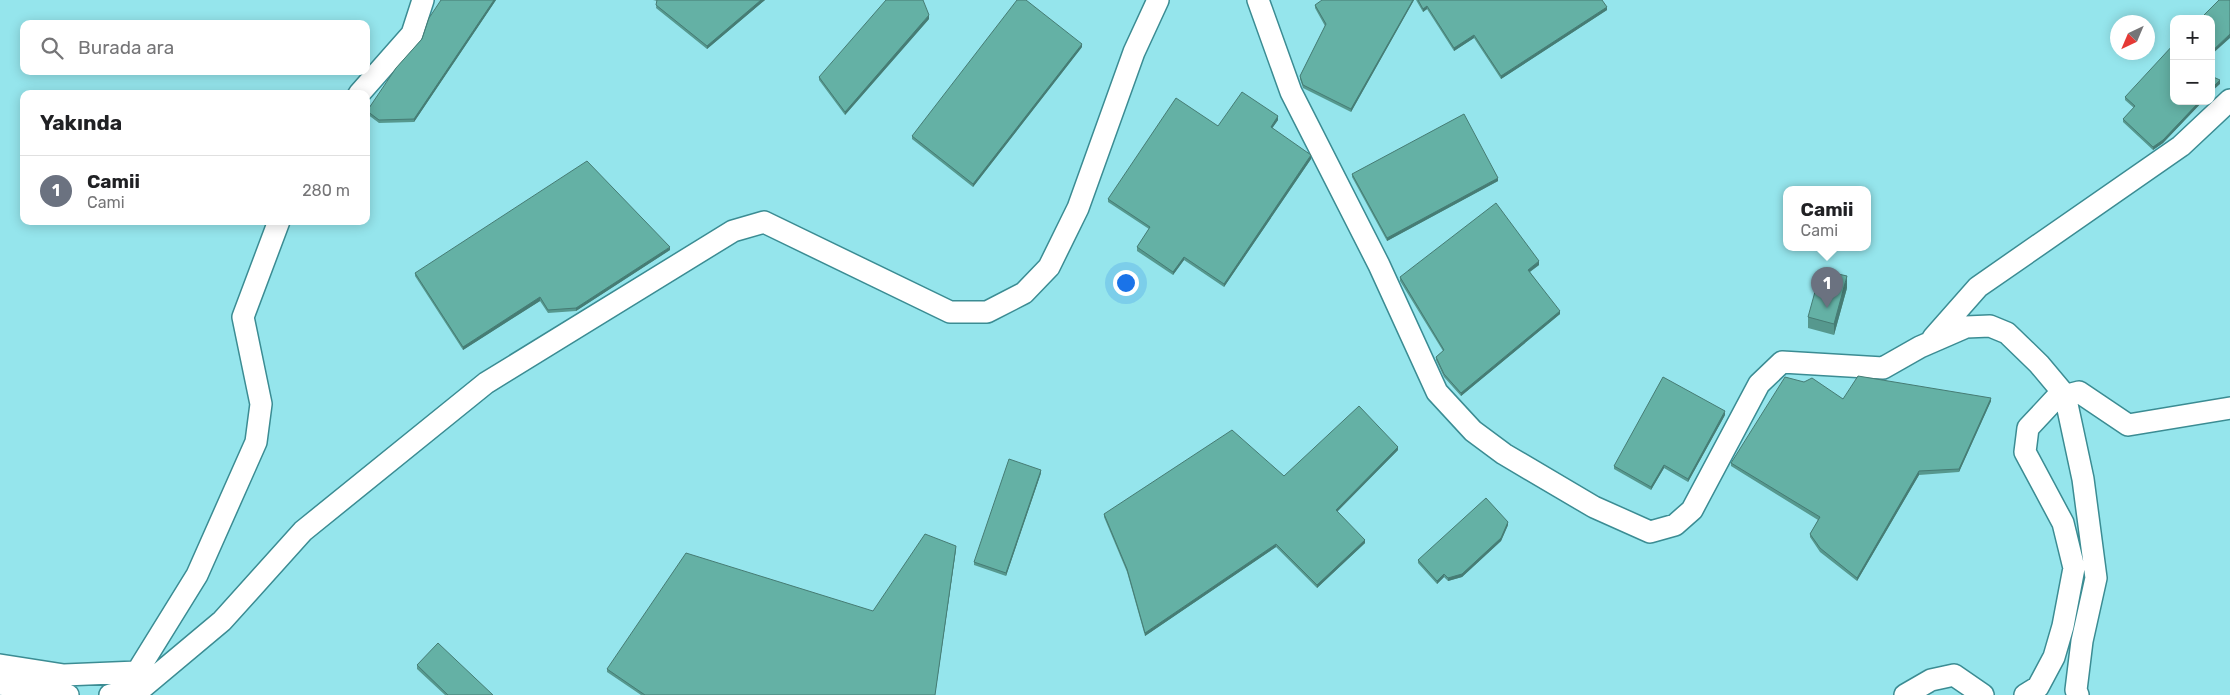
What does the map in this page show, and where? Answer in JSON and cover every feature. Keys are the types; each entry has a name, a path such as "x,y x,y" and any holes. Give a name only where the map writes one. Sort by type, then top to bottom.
{"street":[{"path":"363,90 412,34 423,0"},
{"path":"110,695 142,688 222,621 303,530 486,383 733,231 764,222 950,312 987,312 1024,293 1049,267 1078,208 1134,52 1158,0"},
{"path":"1258,0 1291,92 1379,265 1437,392 1473,430 1504,454 1594,508 1650,532 1675,525 1692,510 1758,384 1782,362 1883,368 1928,343 1966,327 1990,326 2007,333 2039,364 2065,395 2083,479 2096,578 2082,641 2076,690 2078,695"},
{"path":"1928,343 1978,287 2182,146 2230,100"},
{"path":"0,665 64,675 137,672 197,576 256,442 261,404 243,317 278,225"},
{"path":"2025,695 2038,687 2054,657 2063,626 2074,568 2063,523 2025,452 2028,428 2056,398 2079,392 2128,425 2230,408"},
{"path":"1905,695 1932,680 1954,675 1983,695"},
{"path":"0,684 68,695"}],"building":[{"path":"441,0 494,0 414,119 379,120 370,113 370,107 396,68 422,39 429,18"},
{"path":"657,0 761,0 707,46 656,5"},
{"path":"886,0 923,0 929,15 845,112 819,77"},
{"path":"1017,0 1026,0 1082,44 973,184 912,136"},
{"path":"1322,0 1413,0 1351,109 1303,85 1300,76 1326,24 1315,5"},
{"path":"1418,0 1602,0 1607,7 1501,76 1474,35 1454,48 1427,6 1423,9"},
{"path":"2219,0 2230,0 2230,34 2215,48 2215,15 2204,15"},
{"path":"2170,48 2170,105 2196,105 2163,140 2153,147 2123,119 2135,106 2125,97"},
{"path":"2215,78 2220,80 2215,85"},
{"path":"1242,92 1278,116 1271,127 1311,155 1224,284 1184,257 1173,272 1137,247 1150,227 1108,199 1176,98 1218,126"},
{"path":"1464,114 1498,178 1387,238 1352,174"},
{"path":"587,161 670,247 576,308 548,310 540,297 463,347 415,273"},
{"path":"1496,203 1539,261 1528,270 1560,311 1461,393 1444,374 1436,357 1444,350 1400,277"},
{"path":"1821,270 1847,276 1834,324 1808,317"},
{"path":"1858,376 1991,398 1959,469 1919,471 1857,578 1820,548 1810,534 1820,517 1731,463 1785,377 1804,382 1812,378 1843,399"},
{"path":"1663,377 1725,411 1688,479 1664,465 1651,487 1614,466"},
{"path":"1359,406 1398,447 1336,510 1365,540 1317,585 1276,544 1145,633 1127,569 1104,514 1232,430 1284,476"},
{"path":"1009,459 1041,470 1006,573 974,562"},
{"path":"1486,498 1508,522 1501,538 1462,574 1448,578 1444,574 1437,581 1418,560"},
{"path":"925,534 956,546 935,695 645,695 607,669 686,553 873,611"},
{"path":"438,643 493,695 448,695 417,665"}],"place":[{"name":"Camii","path":"1827,308"}]}
